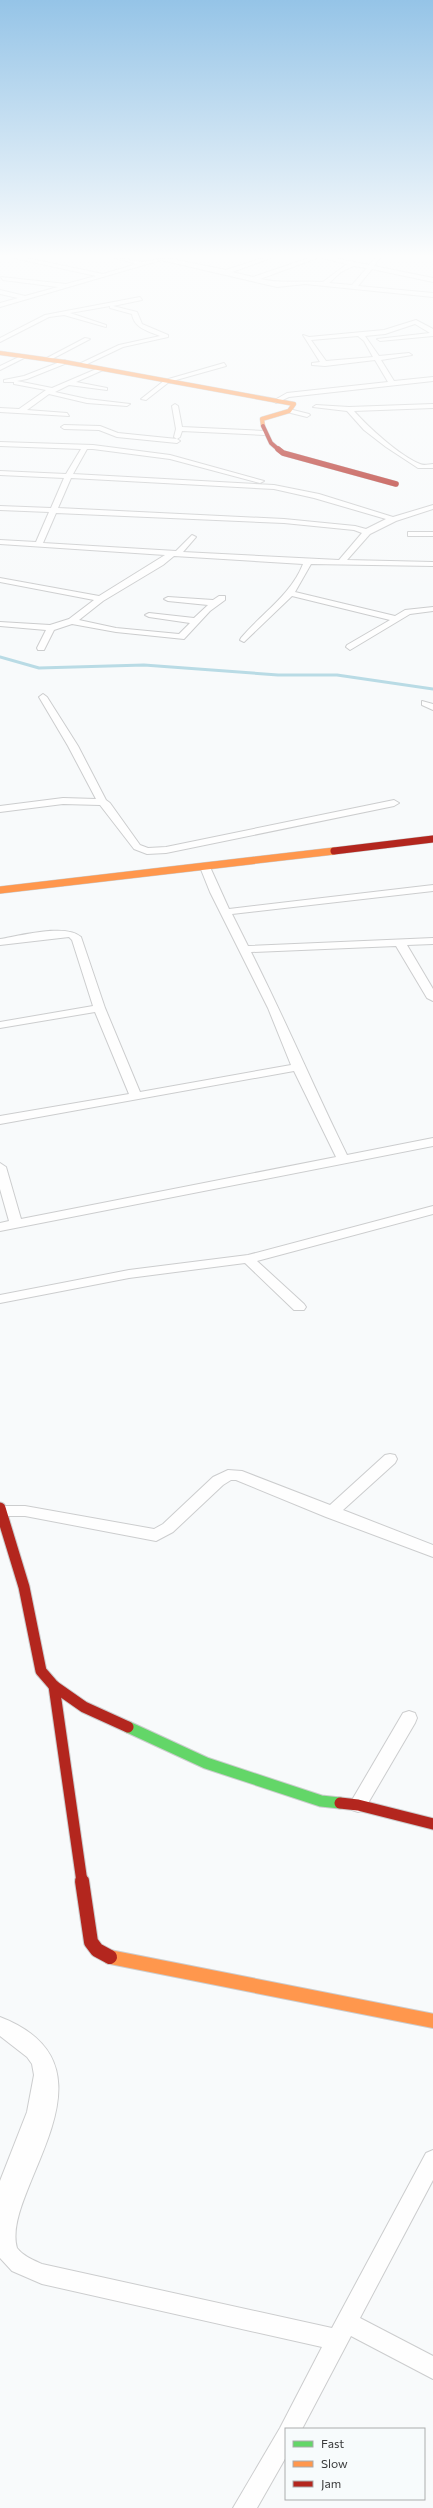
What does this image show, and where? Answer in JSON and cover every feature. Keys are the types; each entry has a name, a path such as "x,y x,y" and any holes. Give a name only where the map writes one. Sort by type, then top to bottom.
{"street":[{"path":"17,381 32,375"},
{"path":"20,412 51,391 88,375"},
{"path":"134,375 295,405 289,411"},
{"path":"144,399 167,381 188,375"},
{"path":"387,375 392,383"},
{"path":"276,401 287,395 433,378"},
{"path":"3,381 17,381 87,401 127,404"},
{"path":"70,383 105,389"},
{"path":"0,410 20,412 72,411 87,401"},
{"path":"170,457 177,441 179,429 175,406"},
{"path":"316,407 349,409 432,408"},
{"path":"349,409 366,429 388,446 420,467 433,466"},
{"path":"62,437 72,411"},
{"path":"307,415 289,411 263,418 264,433 274,446 284,453 396,484"},
{"path":"0,444 62,437 100,428 117,435 177,441"},
{"path":"179,429 264,433"},
{"path":"62,437 84,449 93,447 170,457 250,477 274,487"},
{"path":"39,543 68,476 84,449"},
{"path":"0,473 274,487 316,496 393,519"},
{"path":"341,563 367,532 393,519 433,507"},
{"path":"0,508 54,509 284,520 355,528 367,532"},
{"path":"410,534 433,534"},
{"path":"0,624 51,628 72,622 100,599 175,553 192,537"},
{"path":"0,542 39,543 308,562 433,564"},
{"path":"244,640 262,619 292,594 303,578 308,562"},
{"path":"0,580 14,581 100,599"},
{"path":"0,590 14,581"},
{"path":"292,594 397,619"},
{"path":"72,622 116,630 181,637 214,603 222,598"},
{"path":"168,599 214,603"},
{"path":"350,648 413,610 433,609"},
{"path":"149,615 197,620"},
{"path":"42,648 51,628"},
{"path":"43,697 73,746 102,802"},
{"path":"0,809 63,801 102,802 107,805 137,847 147,851 166,850 394,803"},
{"path":"0,890 433,839"},
{"path":"205,867 274,1008 298,1067 344,1160"},
{"path":"226,912 433,888"},
{"path":"0,942 64,933 72,934 77,939 100,1008 136,1096"},
{"path":"246,949 433,942"},
{"path":"400,943 433,998"},
{"path":"0,1025 100,1008"},
{"path":"0,1120 298,1067"},
{"path":"0,1227 433,1142"},
{"path":"0,1166 16,1224"},
{"path":"0,1299 129,1274 248,1258 433,1210"},
{"path":"248,1258 299,1307"},
{"path":"331,1513 390,1459"},
{"path":"433,1551 331,1513 237,1475 228,1475 218,1481 168,1528 156,1535 25,1511 1,1510 24,1587 41,1671 54,1686 84,1707 206,1763 321,1801 358,1805 433,1824"},
{"path":"54,1686 91,1942 97,1950 117,1959 433,2021"},
{"path":"358,1805 409,1718"},
{"path":"0,2026 29,2046 41,2062 45,2080 40,2101 1,2208 0,2229"},
{"path":"291,2428 433,2160"},
{"path":"0,2232 4,2250 16,2262 42,2274 342,2331 433,2368"},
{"path":"244,2508 285,2438"}],"waterway":[{"path":"0,657 39,668 144,665 278,675 337,675 433,689"}],"traffic: fast":[{"path":"128,1727 206,1763 321,1801 340,1803"}],"traffic: slow":[{"path":"136,375 294,404 289,411 262,419 263,426"},
{"path":"0,890 334,851"},
{"path":"110,1957 433,2021"}],"traffic: jam":[{"path":"263,426 271,443 283,453 396,484"},
{"path":"334,851 433,839"},
{"path":"0,1508 24,1587 41,1671 54,1686 84,1707 128,1727"},
{"path":"54,1686 91,1942 97,1950 110,1957"},
{"path":"340,1803 358,1805 433,1824"}]}
